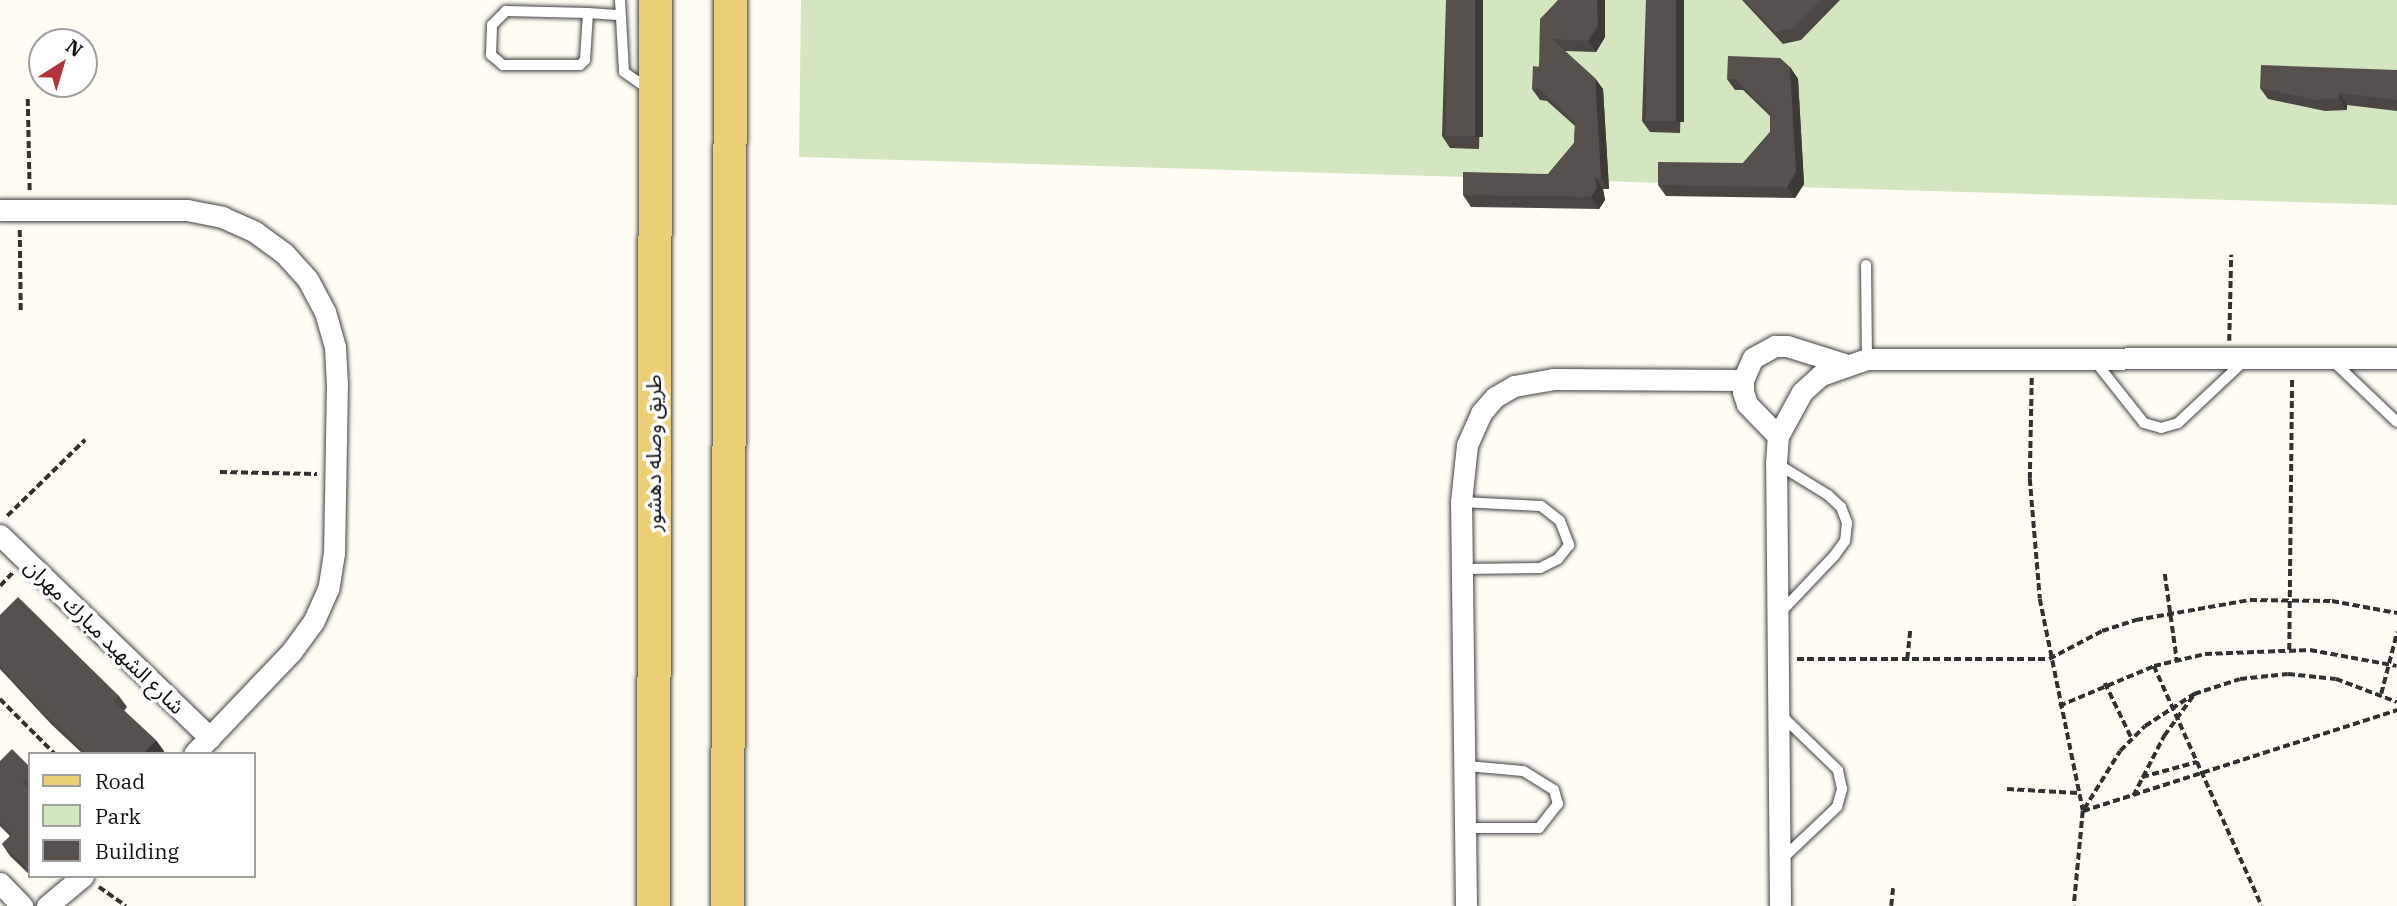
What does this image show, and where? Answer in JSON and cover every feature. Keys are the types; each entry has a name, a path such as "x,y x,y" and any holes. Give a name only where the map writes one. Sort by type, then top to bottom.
{"main road":[{"name":"طريق وصله دهشور","path":"653,906 654,0"},
{"path":"727,906 730,0"}],"street":[{"path":"17,210 187,210 222,217 255,232 284,253 314,291 334,347 337,475 334,553 328,589 313,622 196,752"},
{"path":"1779,436 1746,404 1742,380 1753,358 1774,346 1844,364"},
{"path":"1780,906 1776,463 1779,436 1802,391 1844,364 1867,359 2397,358"},
{"path":"1466,906 1467,766 1461,502 1467,445 1481,413 1494,397 1514,386 1554,379 1742,380"},
{"name":"شارع الشهيد مبارك مهران","path":"0,535 210,738"},
{"path":"47,906 81,878"},
{"path":"0,884 22,906"}],"lane":[{"path":"501,0 501,13 492,24 491,55 508,66 583,64 588,13"},
{"path":"620,0 624,72 653,92"},
{"path":"501,13 620,15"},
{"path":"1866,265 1867,359"},
{"path":"2093,358 2144,423 2161,428 2178,424 2237,360"},
{"path":"2331,358 2397,422"},
{"path":"1776,463 1828,495 1841,507 1847,523 1845,541 1835,555 1777,616"},
{"path":"1461,502 1541,506 1560,521 1569,545 1558,559 1540,568 1464,569"},
{"path":"1778,712 1838,770 1842,789 1837,807 1780,861"},
{"path":"1466,828 1539,828 1558,804 1554,790 1524,771 1467,766"}],"path":[{"path":"21,312 17,210 28,99"},
{"path":"2231,255 2237,360"},
{"path":"2033,358 2030,479 2049,659 2083,811"},
{"path":"2289,650 2292,358"},
{"path":"0,522 85,440"},
{"path":"220,472 337,475"},
{"path":"2165,574 2177,661"},
{"path":"1778,659 2049,659 2102,631 2170,611 2290,599 2397,613"},
{"path":"1908,659 1910,630"},
{"path":"2381,694 2397,632"},
{"path":"2059,706 2105,683 2154,666 2257,649 2289,650 2397,666"},
{"path":"2154,666 2262,906"},
{"path":"2073,906 2083,811 2099,780 2132,739 2172,706 2194,694 2240,679 2288,674 2336,679 2397,702"},
{"path":"2105,683 2132,739"},
{"path":"2133,796 2177,716 2194,694"},
{"path":"0,699 53,752"},
{"path":"2083,811 2397,710"},
{"path":"2141,778 2197,762"},
{"path":"2007,789 2078,793"},
{"path":"86,878 126,906"},
{"path":"1891,906 1893,887"}],"green space":[{"path":"801,0 2397,0 2397,205 799,157"}],"building":[{"path":"1446,0 1475,0 1475,136 1446,136"},
{"path":"1558,0 1597,0 1598,26 1588,41 1552,39 1595,78 1601,178 1595,178 1597,188 1591,197 1463,195 1463,172 1548,174 1574,143 1575,122 1539,89 1532,89 1533,66 1539,67 1540,19"},
{"path":"1646,0 1676,0 1676,121 1646,121"},
{"path":"1744,0 1821,0 1793,28 1775,32"},
{"path":"1728,56 1780,58 1790,67 1796,172 1787,187 1658,185 1658,162 1743,163 1770,132 1770,112 1735,79 1727,79"},
{"path":"2261,65 2397,70 2397,100 2339,93 2339,98 2317,100 2260,88"},
{"path":"18,597 119,696 114,701 156,740 145,752 85,752 43,713 0,666 0,615"},
{"path":"12,749 28,765 28,778 23,783 28,787 27,868 2,844 12,834 0,823 0,761"}]}
